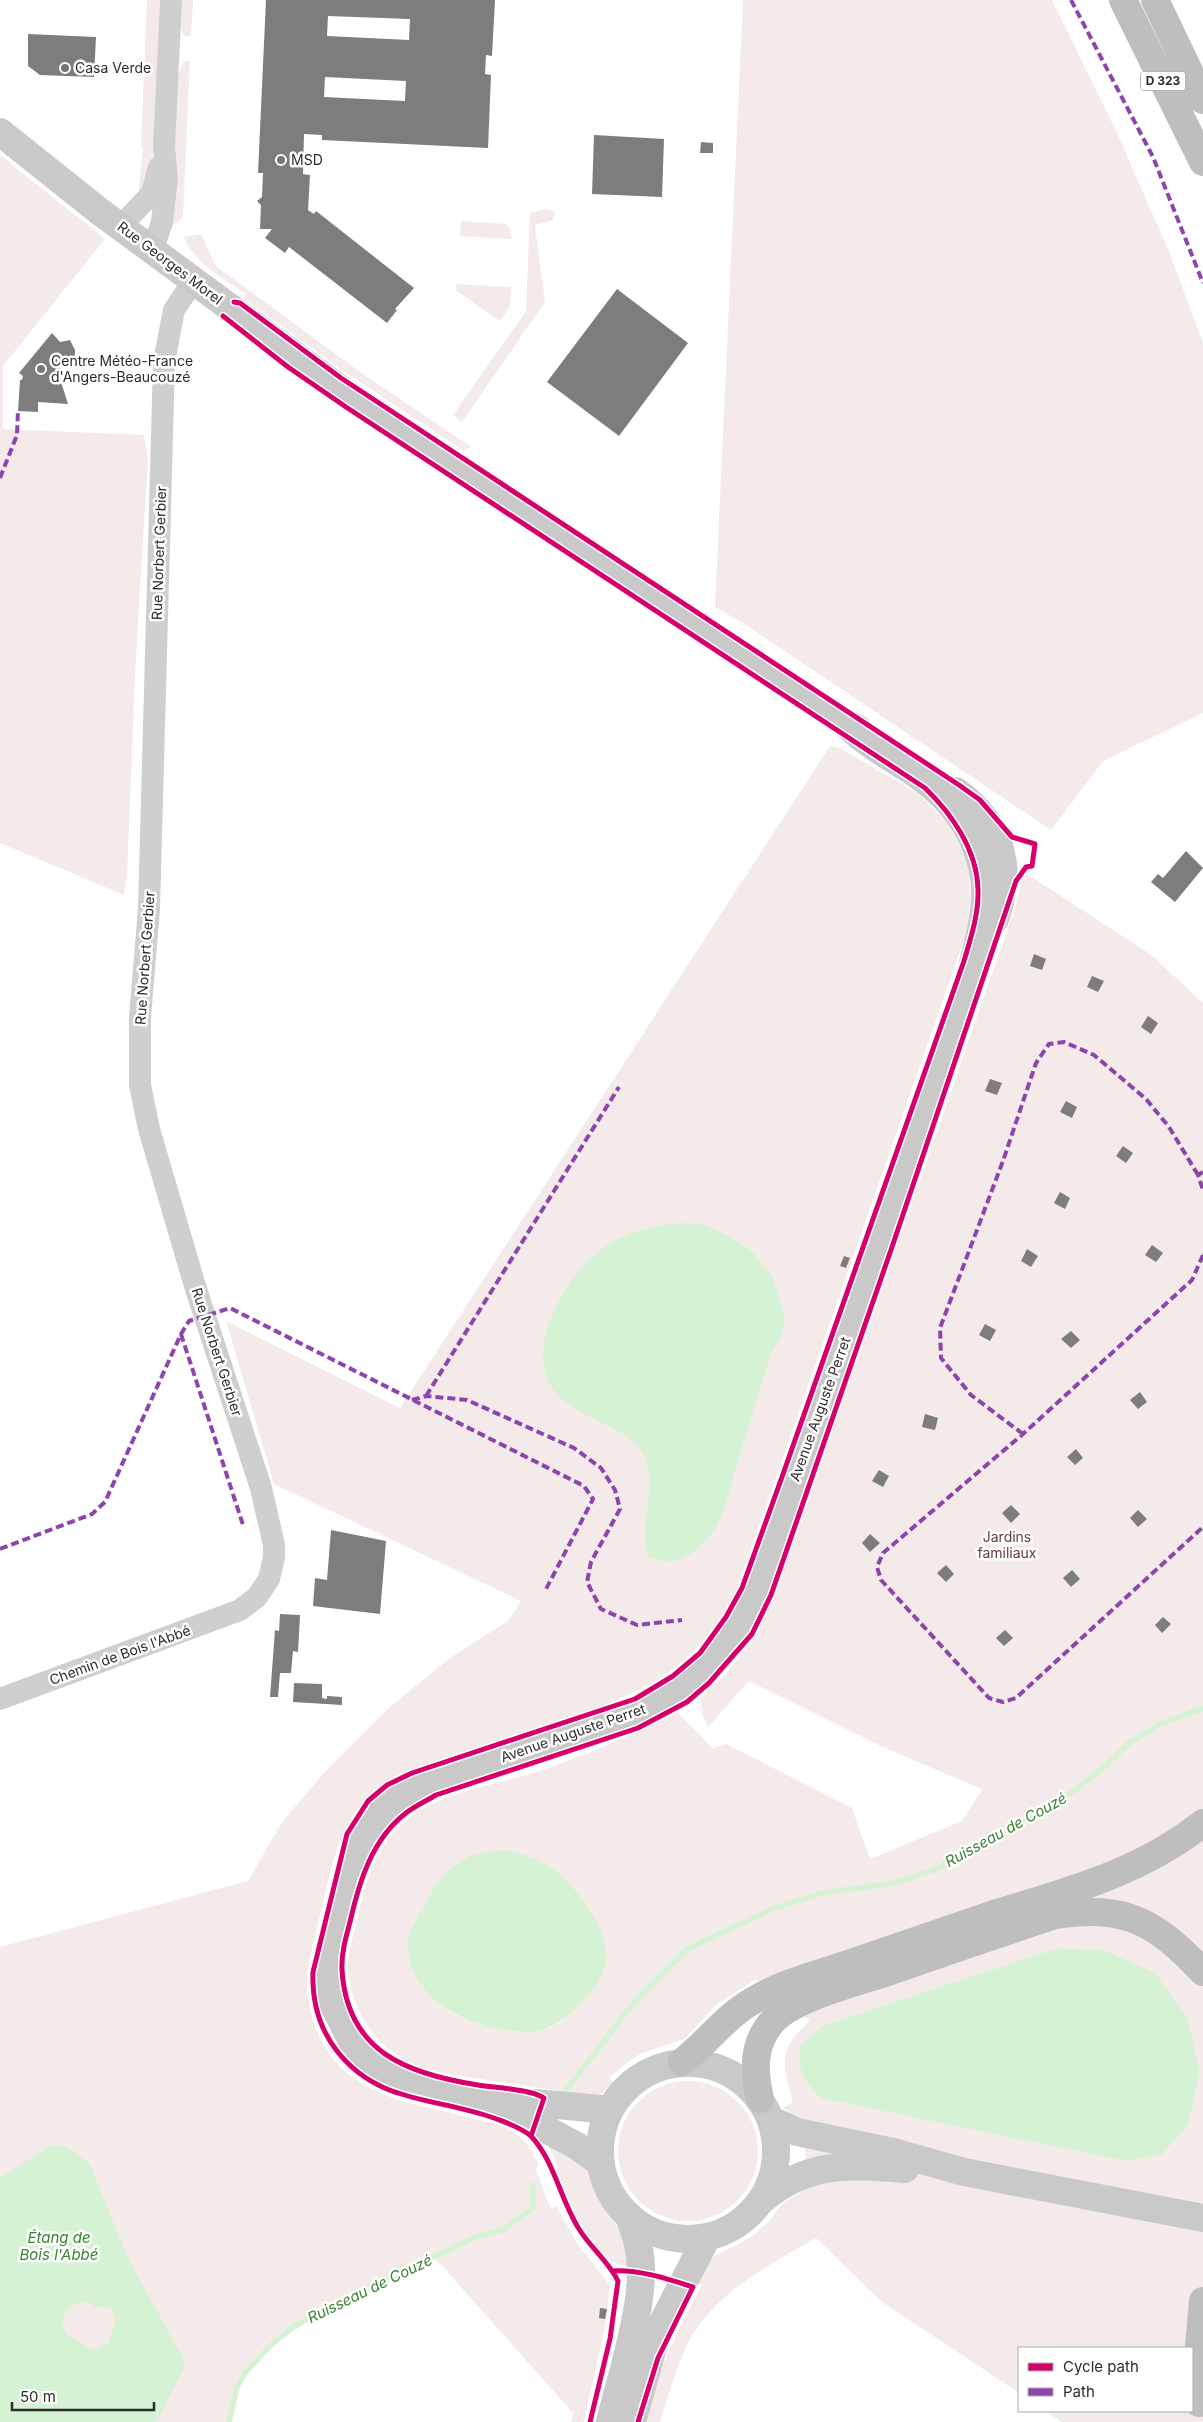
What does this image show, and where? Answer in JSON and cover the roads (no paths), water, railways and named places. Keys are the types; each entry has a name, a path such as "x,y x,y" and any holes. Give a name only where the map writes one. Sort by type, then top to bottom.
{"highway":[{"name":"D 323","path":"1123,0 1203,162"},
{"name":"D 323","path":"1155,0 1203,100"},
{"path":"682,2062 697,2051 729,2016 756,1998 787,1985 921,1938 1092,1884 1131,1868 1163,1850 1203,1823"},
{"path":"765,2110 755,2074 759,2043 772,2022 790,2008 838,1989 1055,1915 1099,1911 1144,1921 1184,1952 1203,1972"},
{"path":"1199,2402 1198,2359 1203,2301"}],"street":[{"path":"153,249 162,222 166,200 167,178 164,147 171,0"},
{"name":"Rue Georges Morel","path":"0,132 238,315 350,396 842,721 868,743 928,782 942,795 992,857"},
{"path":"121,226 152,193 164,147"},
{"name":"Rue Norbert Gerbier","path":"194,280 174,310 164,362 149,909 140,1017 140,1085 149,1129 195,1286 261,1488 274,1545 274,1557 269,1580 257,1597 240,1610"},
{"name":"Avenue Auguste Perret","path":"610,2110 536,2103 498,2103 404,2080 370,2061 352,2041 330,1998 328,1964 339,1912 358,1846 378,1816 400,1798 432,1781 651,1708 679,1690 704,1669 742,1620 782,1514 969,983 984,911 984,876 992,857"},
{"name":"Chemin de Bois l'Abbé","path":"0,1699 240,1610"},
{"path":"682,2062 701,2063 724,2069 749,2086 765,2110 776,2136 775,2166 768,2189 761,2200 754,2210 734,2226 707,2237 686,2239 666,2236 652,2231 629,2216 612,2196 601,2163 602,2132 610,2110 625,2089 643,2074 659,2067 682,2062"},
{"name":"Avenue Auguste Perret","path":"498,2103 577,2146 601,2163"},
{"path":"765,2110 806,2134 893,2152 964,2172 1203,2218"},
{"path":"761,2200 789,2180 830,2167 870,2166 964,2172"},
{"path":"610,2422 632,2333 641,2280 640,2252 629,2216"},
{"path":"632,2422 654,2344 665,2318 707,2237"}],"water":[{"path":"683,1223 705,1225 729,1236 752,1251 773,1278 785,1317 781,1337 771,1353 718,1523 708,1538 695,1551 681,1559 666,1561 648,1557 645,1547 649,1472 646,1460 639,1448 617,1430 588,1416 562,1399 552,1388 548,1380 543,1353 551,1318 561,1297 586,1262 618,1239 637,1231"},
{"path":"506,1850 541,1862 561,1876 589,1909 597,1922 606,1948 605,1967 589,1994 565,2018 550,2027 534,2032 494,2028 475,2023 457,2015 441,2005 427,1992 416,1977 409,1960 408,1940 411,1931 435,1887 446,1873 468,1857 476,1854"},
{"path":"1057,1948 1103,1950 1155,1973 1187,2017 1200,2072 1188,2125 1163,2154 1126,2161 821,2098 803,2075 800,2063 800,2046 822,2026"},
{"name":"Étang de Bois l'Abbé","path":"51,2145 63,2146 72,2150 90,2165 130,2262 183,2358 184,2368 155,2422 0,2422 0,2178","holes":["84,2301 95,2307 110,2307 116,2320 108,2343 93,2350 66,2334 62,2322 68,2307"]}],"waterway":[{"name":"Ruisseau de Couzé","path":"563,2094 631,2006 687,1949 775,1908 822,1893 895,1883 933,1870 975,1850 1075,1790 1104,1767 1129,1743 1160,1724 1203,1708"},
{"name":"Ruisseau de Couzé","path":"229,2422 237,2387 245,2373 270,2346 293,2327 336,2303 476,2237 504,2229 533,2208 533,2185"}],"place":[{"name":"Casa Verde","path":"65,68"},
{"name":"MSD","path":"281,160"},
{"name":"Centre Météo-France d'Angers-Beaucouzé","path":"41,369"}],"park label":[{"name":"Jardins familiaux","path":"1007,1545"}]}
